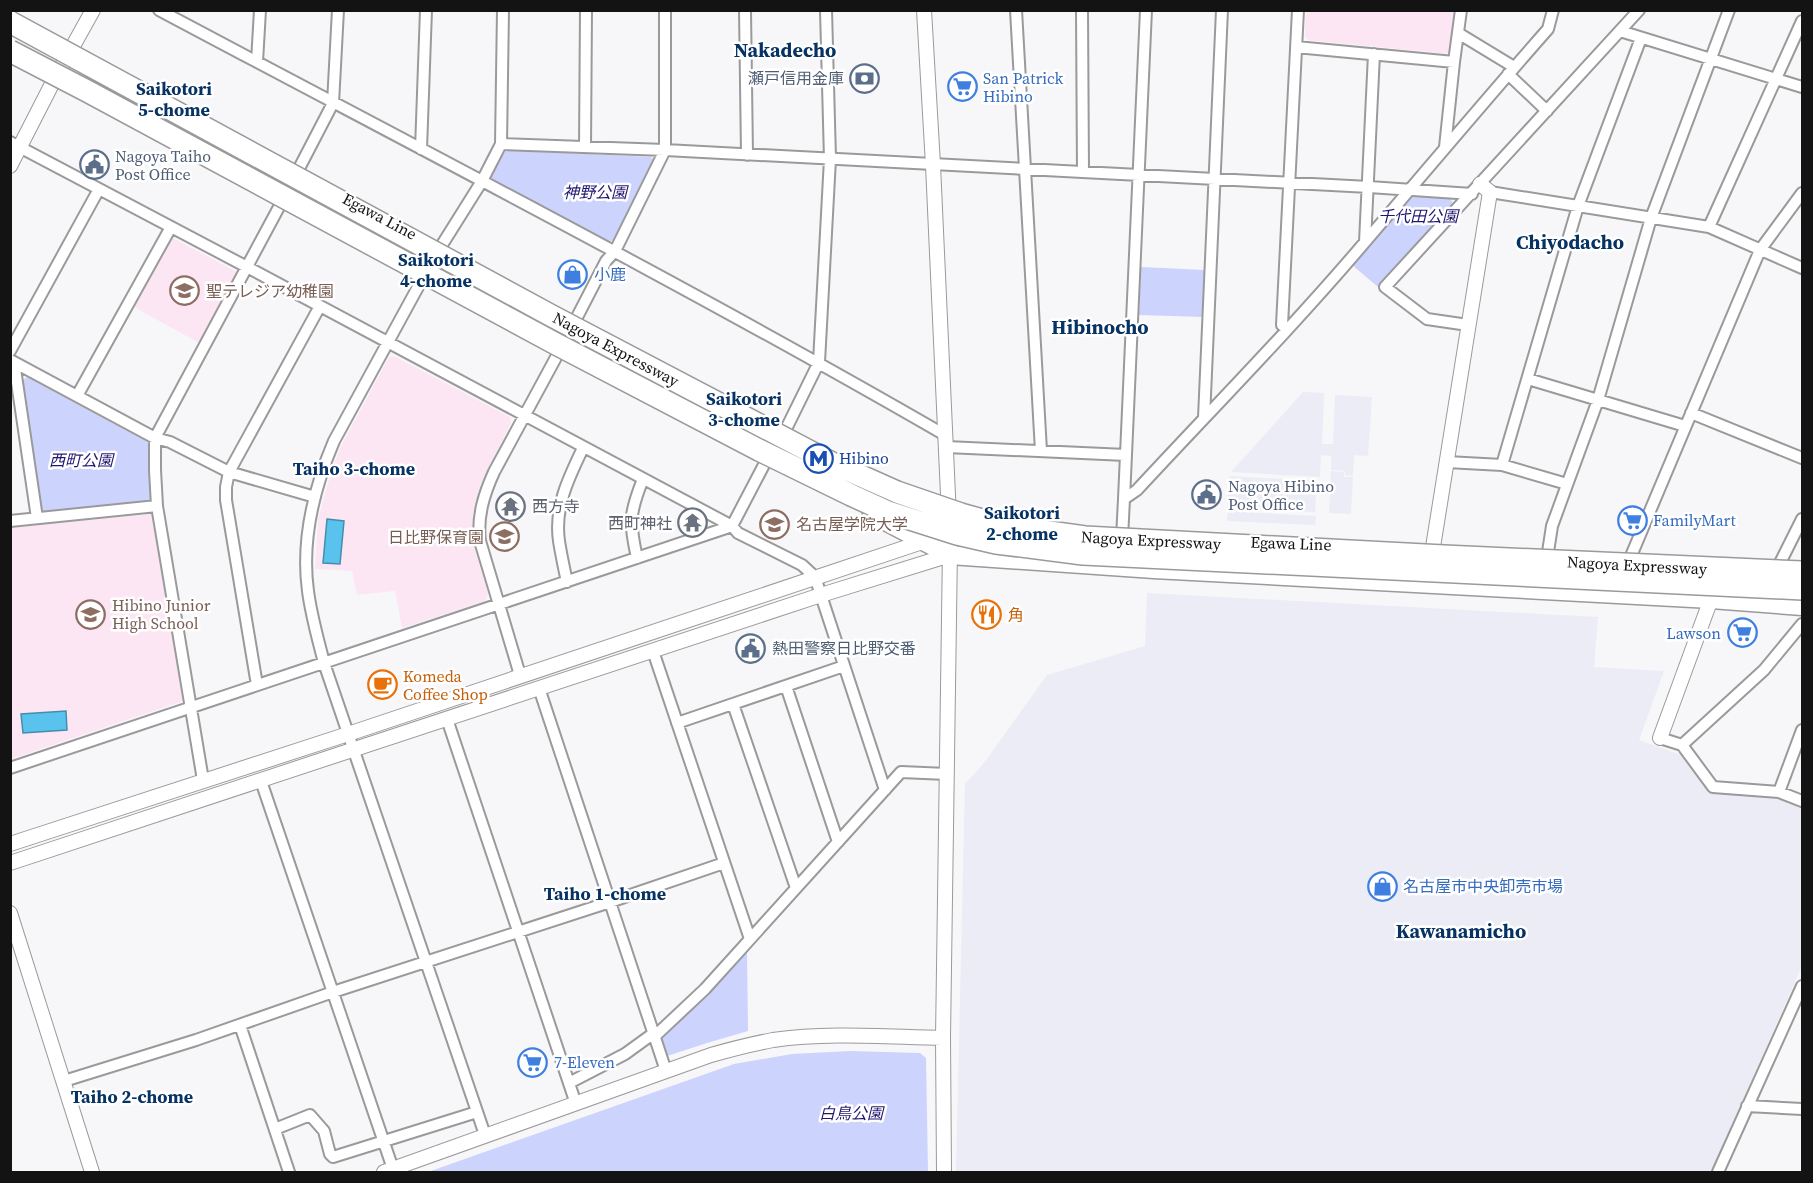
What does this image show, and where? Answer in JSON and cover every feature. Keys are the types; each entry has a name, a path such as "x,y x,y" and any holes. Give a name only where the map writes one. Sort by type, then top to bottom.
{"highway":[{"name":"Nagoya Expressway","path":"10,22 495,285 841,467 926,503 1000,525 1085,537 1803,572"},
{"path":"10,38 479,288 495,285"},
{"name":"Nagoya Expressway","path":"10,51 556,344 759,450 888,512 957,534 996,543 1083,554 1803,589"}],"main road":[{"name":"Egawa Line","path":"10,14 298,172 784,433 949,525 1122,538 1433,547 1803,564"},
{"name":"Egawa Line","path":"10,60 950,555 1803,606"}],"street":[{"path":"10,166 15,145 74,48 93,10"},
{"path":"159,10 615,251 819,362 945,441 1041,451 1126,455"},
{"path":"183,10 183,23"},
{"path":"257,63 260,10"},
{"path":"203,780 157,506 155,438 333,103 338,10"},
{"path":"421,149 426,10"},
{"path":"440,248 482,181 501,144 503,10"},
{"path":"585,147 586,10"},
{"path":"520,675 480,541 479,517 486,489 606,261 615,251 665,150 665,10"},
{"path":"745,10 747,155"},
{"path":"784,433 819,362 830,159 826,10"},
{"path":"924,10 950,555 943,1038 944,1173"},
{"path":"1016,10 1041,451"},
{"path":"1082,10 1083,172"},
{"path":"1122,538 1146,10"},
{"path":"1204,418 1222,10"},
{"path":"1287,330 1282,325 1298,10"},
{"path":"1445,147 1461,10"},
{"path":"1124,499 1137,490 1287,330 1365,242 1408,189 1548,29 1552,10"},
{"path":"1468,325 1427,319 1385,287 1480,190 1547,111 1639,10"},
{"path":"1548,552 1552,526 1598,400 1651,218 1729,10"},
{"path":"1709,227 1803,21"},
{"path":"1620,31 1803,87"},
{"path":"1458,33 1511,70 1547,111"},
{"path":"1502,465 1578,206 1641,38"},
{"path":"1296,47 1454,62"},
{"path":"1365,242 1374,54"},
{"path":"501,144 665,150 1408,189 1480,190 1709,227 1803,268"},
{"path":"15,145 732,526 738,533 802,565 815,577 885,790"},
{"path":"37,519 12,358 99,189"},
{"path":"1433,547 1468,325 1480,190"},
{"path":"1631,556 1760,250 1803,193"},
{"path":"77,396 171,227"},
{"path":"424,276 334,441 323,467 308,535 306,578 313,621 324,663 485,1136"},
{"path":"257,684 226,500 226,487 229,472 320,306"},
{"path":"12,358 155,438 170,442 229,472 315,497"},
{"path":"1527,379 1685,426"},
{"path":"1691,412 1803,458"},
{"path":"567,582 558,539 559,514 566,484 584,448"},
{"path":"10,768 732,526 767,459"},
{"path":"1447,462 1502,465 1567,484"},
{"path":"637,558 631,519 643,479"},
{"path":"10,521 157,506"},
{"path":"1780,563 1803,519"},
{"path":"10,844 926,541 949,525"},
{"path":"10,863 261,781 354,748 950,555"},
{"path":"1712,599 1660,738 1682,746 1713,787 1779,792 1803,801"},
{"path":"1682,746 1764,670 1803,624"},
{"path":"653,651 750,939"},
{"path":"677,723 844,666"},
{"path":"786,686 838,842"},
{"path":"539,688 666,1071"},
{"path":"733,704 796,888"},
{"path":"447,719 576,1104"},
{"path":"1779,792 1803,730"},
{"path":"569,1083 626,1054 654,1034 705,989 901,772 947,774"},
{"path":"261,781 384,1141 389,1171 711,1055 749,1045 774,1040 848,1036 943,1038"},
{"path":"64,1081 724,863"},
{"path":"10,913 92,1173"},
{"path":"1718,1173 1803,986"},
{"path":"240,1024 289,1173"},
{"path":"1747,1106 1803,1109"},
{"path":"275,1129 310,1115 324,1131 330,1154 333,1157 477,1112"}],"shaded area":[{"path":"1306,11 1456,11 1450,54 1308,40 1305,36"},
{"name":"聖テレジア幼稚園","path":"173,238 235,271 237,275 201,344 132,306 169,239"},
{"path":"394,356 510,417 511,423 480,485 473,516 474,547 488,594 485,601 402,628 395,591 357,595 352,571 315,569 318,519 332,469 341,446 389,357"},
{"path":"1303,392 1324,393 1322,444 1333,444 1335,395 1372,397 1368,456 1354,455 1353,476 1345,475 1345,471 1331,470 1331,456 1321,455 1320,477 1231,472"},
{"path":"1331,471 1344,472 1344,477 1353,477 1351,514 1329,513"},
{"path":"1229,476 1317,481 1315,512 1227,508"},
{"path":"1228,511 1316,516 1315,525 1227,521"},
{"name":"Hibino Junior High School","path":"154,515 186,700 11,759 10,528"},
{"path":"327,519 344,521 340,564 323,563"},
{"name":"名古屋市中央卸売市場","path":"1147,593 1598,617 1594,667 1664,671 1639,740 1681,755 1709,793 1774,795 1802,806 1802,966 1711,1172 956,1172 965,784 984,763 1047,675 1145,646"},
{"path":"66,711 67,730 23,733 21,714"}],"green space":[{"name":"神野公園","path":"510,150 651,157 655,161 614,240 608,242 493,182 491,175 505,152"},
{"name":"千代田公園","path":"1414,194 1450,197 1454,206 1378,287 1351,264 1407,198"},
{"path":"1141,267 1205,270 1203,317 1139,315"},
{"name":"西町公園","path":"27,377 151,444 152,501 45,512 41,509 21,381"},
{"path":"747,950 748,1031 667,1056 660,1036 710,991"},
{"name":"白鳥公園","path":"850,1051 920,1053 926,1058 928,1172 428,1172 734,1064 792,1054"}],"place":[{"name":"瀬戸信用金庫","path":"865,78"},
{"name":"San Patrick Hibino","path":"962,87"},
{"name":"Nagoya Taiho Post Office","path":"94,165"},
{"name":"小鹿","path":"573,274"},
{"name":"聖テレジア幼稚園","path":"185,291"},
{"name":"Hibino","path":"818,458"},
{"name":"Nagoya Hibino Post Office","path":"1207,495"},
{"name":"西方寺","path":"511,506"},
{"name":"FamilyMart","path":"1632,520"},
{"name":"西町神社","path":"693,523"},
{"name":"名古屋学院大学","path":"775,524"},
{"name":"日比野保育園","path":"505,537"},
{"name":"Hibino Junior High School","path":"91,614"},
{"name":"角","path":"987,615"},
{"name":"Lawson","path":"1742,633"},
{"name":"熱田警察日比野交番","path":"751,648"},
{"name":"Komeda Coffee Shop","path":"382,685"},
{"name":"名古屋市中央卸売市場","path":"1382,886"},
{"name":"7-Eleven","path":"533,1062"}],"district":[{"name":"Nakadecho","path":"785,50"},
{"name":"Saikotori 5-chome","path":"174,100"},
{"name":"Chiyodacho","path":"1570,242"},
{"name":"Saikotori 4-chome","path":"436,270"},
{"name":"Hibinocho","path":"1100,327"},
{"name":"Saikotori 3-chome","path":"744,409"},
{"name":"Taiho 3-chome","path":"354,469"},
{"name":"Saikotori 2-chome","path":"1022,523"},
{"name":"Taiho 1-chome","path":"605,894"},
{"name":"Kawanamicho","path":"1461,931"},
{"name":"Taiho 2-chome","path":"132,1097"}]}
